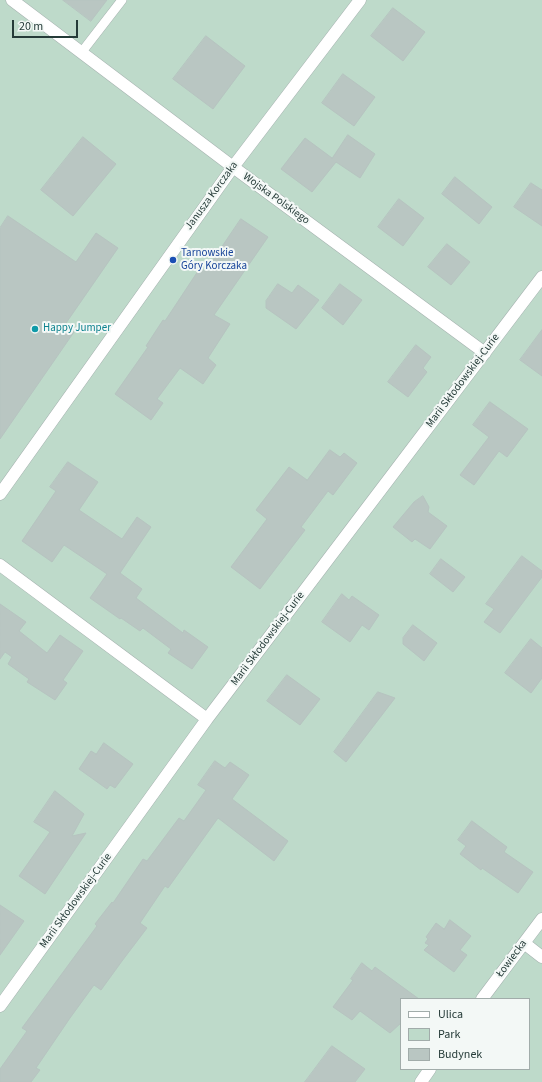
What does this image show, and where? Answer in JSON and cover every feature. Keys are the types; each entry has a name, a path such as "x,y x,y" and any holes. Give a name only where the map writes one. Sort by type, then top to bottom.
{"street":[{"name":"Wojska Polskiego","path":"12,0 233,167 485,353"},
{"name":"Janusza Korczaka","path":"0,494 233,167 360,0"},
{"name":"Marii Skłodowskiej-Curie","path":"0,1006 207,719 542,277"},
{"path":"0,565 207,719"},
{"name":"Łowiecka","path":"483,998 542,919"},
{"path":"524,943 542,957"},
{"path":"421,1082 429,1070"}],"lane":[{"path":"81,52 122,0"}],"green space":[{"path":"0,0 542,0 542,1082 0,1082"}],"building":[{"path":"63,0 107,0 91,21"},
{"path":"393,8 425,32 403,61 371,36"},
{"path":"206,36 245,66 213,109 173,79"},
{"path":"343,74 375,97 354,126 322,103"},
{"path":"348,135 375,154 360,178 336,162 312,192 281,169 305,138 332,158"},
{"path":"83,137 116,164 73,216 41,190"},
{"path":"455,177 492,207 479,224 442,194"},
{"path":"531,183 542,190 542,226 514,207"},
{"path":"399,199 424,218 403,246 378,227"},
{"name":"Happy Jumper","path":"8,216 76,262 96,233 118,248 64,326 74,332 0,439 0,228"},
{"path":"241,219 268,237 214,315 230,324 208,358 216,365 203,384 180,368 157,399 163,403 151,420 115,394 148,347 146,346 163,320 165,321 200,268 205,271"},
{"path":"447,244 470,262 451,285 428,267"},
{"path":"278,284 292,293 298,285 319,300 296,329 266,308 266,301"},
{"path":"340,284 362,300 343,325 322,308"},
{"path":"542,330 542,376 520,360"},
{"path":"416,345 431,357 423,368 427,372 408,397 388,382"},
{"path":"490,402 528,429 507,457 499,451 474,485 460,475 489,437 473,425"},
{"path":"330,450 340,457 344,453 357,463 333,495 328,491 301,527 305,530 260,589 231,567 267,519 256,510 289,467 307,480"},
{"path":"68,462 98,482 79,510 122,539 137,517 151,527 120,573 142,589 136,598 183,633 184,630 208,647 192,669 168,653 171,649 143,628 140,631 90,598 107,574 64,545 52,562 22,541 56,491 50,487"},
{"path":"423,496 429,507 428,512 447,526 430,549 415,539 412,542 393,527 414,502"},
{"path":"522,556 542,571 542,577 500,633 484,622 494,609 486,604"},
{"path":"441,559 465,577 453,592 430,574"},
{"path":"342,594 349,600 352,596 379,615 369,630 362,625 350,642 322,622"},
{"path":"0,604 26,622 19,631 47,653 60,635 83,651 63,680 67,683 55,700 27,682 29,679 8,664 12,657 5,652 0,659"},
{"path":"413,625 437,643 424,661 403,644 403,638"},
{"path":"531,639 542,648 542,678 531,693 505,673"},
{"path":"287,675 320,699 300,725 267,701"},
{"path":"378,692 395,698 346,762 334,752"},
{"path":"104,743 133,764 115,788 110,785 107,789 79,769 91,751 96,754"},
{"path":"215,761 225,768 230,762 249,775 232,799 288,841 274,861 218,818 168,888 165,886 140,923 147,928 101,990 94,985 36,1068 40,1070 31,1082 0,1082 0,1069 27,1031 22,1028 97,926 95,924 112,902 113,903 143,859 147,861 179,818 184,821 206,790 198,785"},
{"path":"55,791 84,814 72,836 86,833 45,894 19,876 50,832 34,822"},
{"path":"472,821 507,847 504,852 533,872 518,893 482,868 481,870 460,854 466,846 458,840"},
{"path":"0,905 24,921 0,955"},
{"path":"450,920 471,936 460,950 467,955 454,972 424,950 429,945 425,943 428,939 426,937 436,923 444,929"},
{"path":"362,963 372,971 375,967 418,998 400,998 400,1024 390,1033 360,1011 352,1020 333,1007 353,980 351,979"},
{"path":"332,1046 365,1069 355,1082 305,1082"}],"place":[{"name":"Tarnowskie Góry Korczaka","path":"173,260"},
{"name":"Happy Jumper","path":"35,329"}]}
